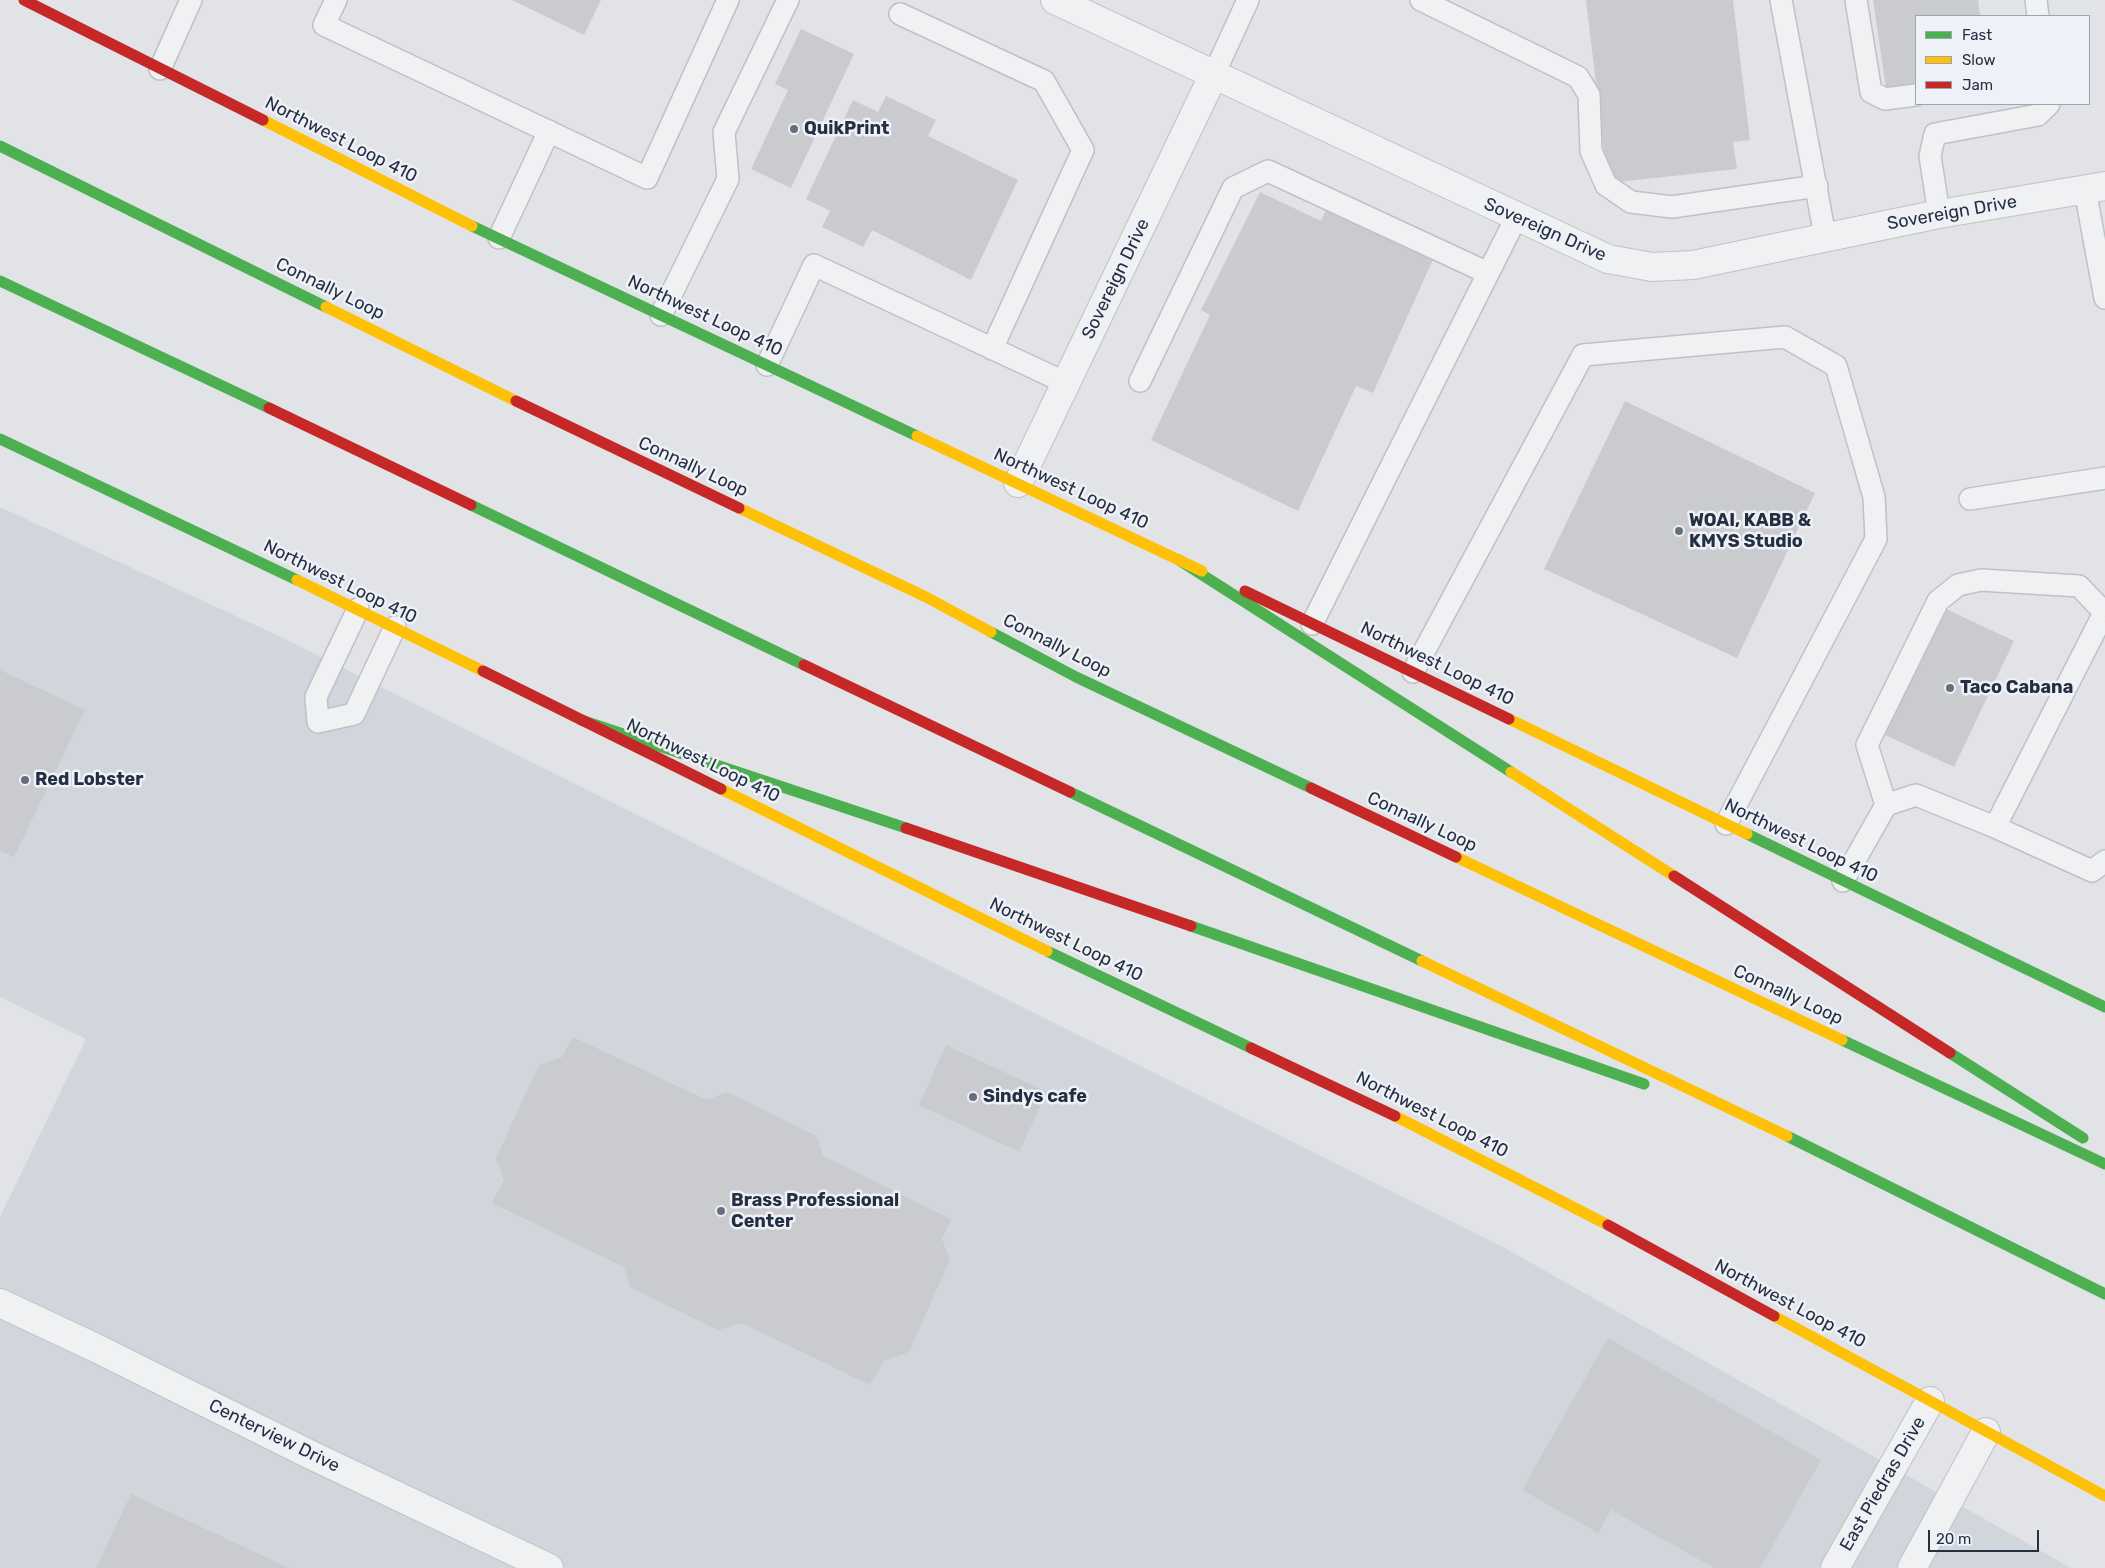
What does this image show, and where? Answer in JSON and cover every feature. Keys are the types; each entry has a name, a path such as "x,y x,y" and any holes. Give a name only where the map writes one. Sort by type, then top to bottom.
{"main road":[{"name":"Northwest Loop 410","path":"24,0 498,238 1179,560 2105,1007"},
{"name":"Connally Loop","path":"0,146 597,441 926,597 1076,677 2105,1164"},
{"path":"0,281 259,403 1772,1129 2105,1294"},
{"name":"Northwest Loop 410","path":"0,439 396,627 1050,952 1415,1126 1639,1241 2105,1496"},
{"path":"1179,560 2097,1146"},
{"path":"581,720 992,856 1659,1090"},
{"path":"1678,1096 1772,1129"}],"street":[{"name":"Sovereign Drive","path":"1055,0 1516,218 1608,259 1652,268 1694,265 1825,236 1939,214 2095,188"},
{"name":"Sovereign Drive","path":"1018,483 1214,74"},
{"name":"Centerview Drive","path":"0,1303 98,1349 311,1455 549,1568"},
{"name":"East Piedras Drive","path":"1835,1568 1930,1401"},
{"path":"1912,1568 1986,1432"}],"lane":[{"path":"160,69 191,0"},
{"path":"336,0 324,25 647,178 728,0"},
{"path":"661,315 728,179 724,132 788,0"},
{"path":"1214,74 1248,0"},
{"path":"1421,0 1578,77 1589,96 1591,151 1606,185 1631,202 1672,207 1817,186"},
{"path":"1781,0 1825,236"},
{"path":"1856,0 1871,92 1885,100 1915,95"},
{"path":"2036,0 2038,15"},
{"path":"900,14 1044,81 1083,150 992,349"},
{"path":"1939,214 1930,156 1935,134 2038,115 2048,105"},
{"path":"498,238 549,131"},
{"path":"1140,381 1232,188 1268,172 1488,273"},
{"path":"2095,188 2105,298"},
{"path":"1312,624 1516,218"},
{"path":"767,365 814,265 1066,383"},
{"path":"1413,672 1583,355 1785,337 1836,366 1874,497 1876,539 1726,824"},
{"path":"1970,499 2105,478"},
{"path":"1886,805 1867,746 1938,601 1958,585 1981,580 2079,586 2104,611 1995,827"},
{"path":"358,609 316,697 318,722 354,714 396,627"},
{"path":"1843,881 1886,805 1916,795 1995,827 2092,871 2105,861"}],"shaded area":[{"path":"0,507 281,637 1503,1247 2071,1568 0,1568 0,1217 86,1039 0,997"}],"building":[{"path":"512,0 601,0 584,35"},
{"path":"1586,0 1733,0 1750,140 1733,142 1737,169 1608,183"},
{"path":"1873,0 1978,0 1980,15 1915,15 1915,83 1886,88"},
{"name":"QuikPrint","path":"801,29 854,54 791,188 751,169 788,90 775,84"},
{"path":"886,96 936,120 928,136 1018,180 971,280 872,230 863,247 822,227 830,211 806,199 853,100 878,112"},
{"path":"1260,192 1321,221 1330,202 1435,255 1373,393 1356,386 1298,511 1151,440 1210,315 1201,310"},
{"name":"WOAI, KABB & KMYS Studio","path":"1625,401 1815,493 1737,658 1544,569"},
{"name":"Taco Cabana","path":"1946,609 2014,641 1954,767 1885,735"},
{"name":"Red Lobster","path":"0,670 85,710 14,857 0,851"},
{"name":"Brass Professional Center","path":"573,1037 707,1100 727,1092 817,1136 823,1156 951,1219 942,1239 950,1260 909,1352 884,1361 870,1385 742,1323 718,1330 630,1287 624,1267 492,1203 504,1180 496,1158 539,1065 562,1057"},
{"path":"946,1045 1047,1092 1019,1152 919,1105"},
{"path":"1608,1338 1821,1460 1760,1568 1714,1568 1611,1510 1598,1533 1522,1490"},
{"path":"131,1494 289,1568 96,1568"}],"traffic: fast":[{"path":"0,146 326,307"},
{"path":"472,226 917,436"},
{"path":"0,281 269,408"},
{"path":"0,439 297,580"},
{"path":"471,505 804,665"},
{"path":"1179,560 1511,772"},
{"path":"991,632 1076,677 1311,788"},
{"path":"581,720 906,828"},
{"path":"1070,792 1422,961"},
{"path":"1747,834 2105,1007"},
{"path":"1191,926 1644,1084"},
{"path":"1047,951 1251,1048"},
{"path":"1842,1040 2105,1164"},
{"path":"1950,1053 2083,1138"},
{"path":"1787,1136 2105,1294"}],"traffic: slow":[{"path":"263,120 472,226"},
{"path":"326,307 516,401"},
{"path":"917,436 1202,571"},
{"path":"739,508 926,597 991,632"},
{"path":"297,580 483,671"},
{"path":"1509,719 1747,834"},
{"path":"1511,772 1674,876"},
{"path":"721,789 1047,951"},
{"path":"1456,857 1842,1040"},
{"path":"1422,961 1787,1136"},
{"path":"1395,1116 1608,1225"},
{"path":"1774,1316 2105,1496"}],"traffic: jam":[{"path":"24,0 263,120"},
{"path":"516,401 739,508"},
{"path":"269,408 471,505"},
{"path":"1245,591 1509,719"},
{"path":"804,665 1070,792"},
{"path":"483,671 721,789"},
{"path":"1311,788 1456,857"},
{"path":"906,828 1191,926"},
{"path":"1674,876 1950,1053"},
{"path":"1251,1048 1395,1116"},
{"path":"1608,1225 1774,1316"}],"place":[{"name":"QuikPrint","path":"794,129"},
{"name":"WOAI, KABB & KMYS Studio","path":"1679,531"},
{"name":"Taco Cabana","path":"1950,688"},
{"name":"Red Lobster","path":"25,780"},
{"name":"Sindys cafe","path":"973,1097"},
{"name":"Brass Professional Center","path":"721,1211"}]}
